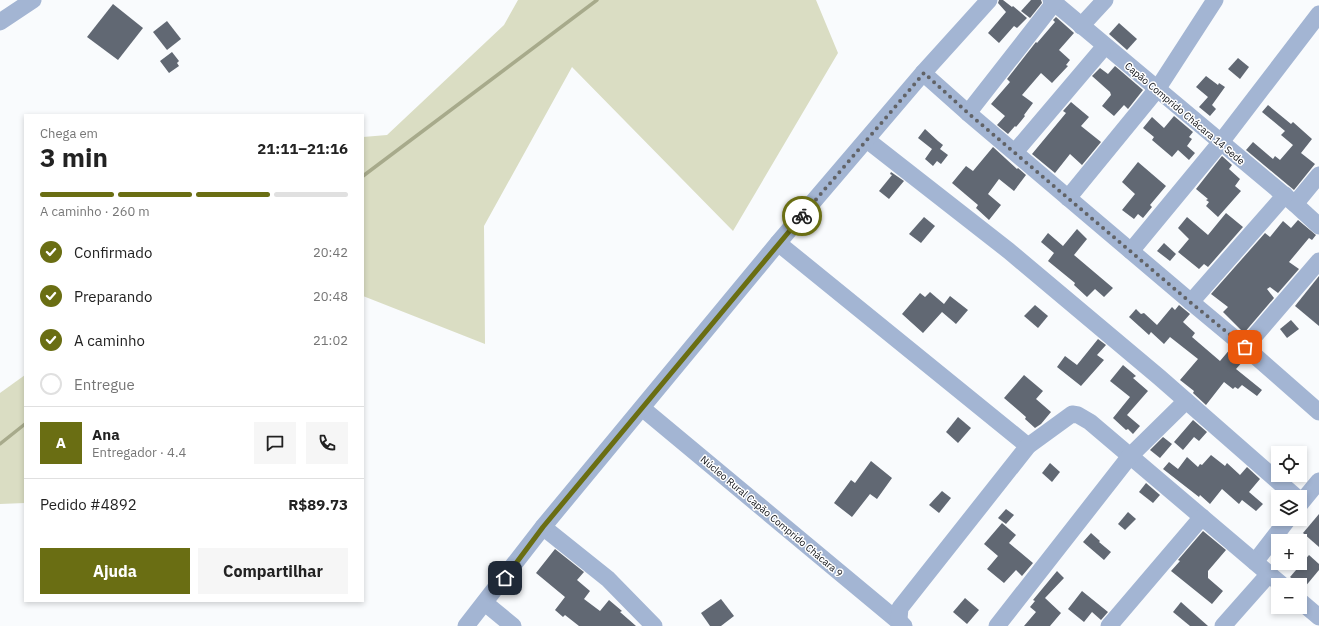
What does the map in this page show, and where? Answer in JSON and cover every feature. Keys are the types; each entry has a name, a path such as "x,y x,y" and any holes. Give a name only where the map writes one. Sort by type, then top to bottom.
{"street":[{"path":"0,22 33,0"},
{"path":"466,626 543,527 778,243 924,73 989,0"},
{"path":"1081,26 1105,0"},
{"path":"1068,198 1158,88 1215,0"},
{"path":"968,113 1052,1"},
{"name":"Capão Comprido Chácara 14 Sede","path":"1052,1 1158,88 1319,226"},
{"path":"1132,251 1221,142 1319,14"},
{"path":"1015,152 1105,46"},
{"path":"924,73 968,113 1132,251 1190,302 1317,407"},
{"path":"867,140 1009,251 1186,400 1287,490"},
{"path":"1190,302 1290,200 1319,174"},
{"path":"778,243 1028,446"},
{"path":"1245,347 1319,261"},
{"path":"998,626 1130,456 1186,400"},
{"name":"Núcleo Rural Capão Comprido Chácara 9","path":"642,408 903,625"},
{"path":"903,625 899,619 900,608 1028,446 1072,414 1078,415 1090,422 1274,578"},
{"path":"1307,493 1319,481"},
{"path":"1108,626 1202,517"},
{"path":"1255,562 1283,526"},
{"path":"543,527 608,579 654,626"},
{"path":"1224,626 1269,574"},
{"path":"485,603 513,626"},
{"path":"1307,607 1319,617"}],"green space":[{"path":"518,0 816,0 838,53 733,231 572,67 484,226 485,344 364,296 364,137 387,135 504,25"},
{"path":"24,376 24,503 0,504 0,393"}],"building":[{"path":"999,0 1003,0 1012,7 1013,6 1027,18 1017,28 1014,26 999,43 988,33 1006,12 998,3"},
{"path":"1031,0 1041,0 1042,3 1030,18 1021,11"},
{"path":"113,4 143,28 118,60 87,37"},
{"path":"1056,17 1074,33 1059,50 1070,60 1066,65 1068,66 1052,83 1041,73 1022,95 1033,103 1021,121 1008,134 997,125 1005,116 991,104 1010,82 1007,79 1036,42 1037,43 1055,22 1053,20"},
{"path":"167,21 181,39 167,50 153,32"},
{"path":"1119,23 1137,39 1127,50 1109,34"},
{"path":"172,52 179,61 177,63 179,66 169,73 160,61"},
{"path":"1238,58 1249,67 1240,79 1228,69"},
{"path":"1115,66 1143,90 1128,109 1124,105 1114,116 1102,106 1111,95 1110,92 1092,76 1100,68 1108,74"},
{"path":"1206,76 1218,85 1219,83 1225,87 1212,105 1216,109 1210,116 1199,107 1208,97 1196,87"},
{"path":"1071,102 1089,117 1081,126 1101,142 1082,165 1070,154 1055,173 1032,154 1066,113 1063,111"},
{"path":"1268,105 1291,124 1293,122 1312,139 1301,153 1315,164 1294,190 1246,150 1253,142 1273,159 1275,156 1280,160 1293,145 1281,135 1285,131 1262,112"},
{"path":"1174,116 1193,132 1189,137 1192,139 1187,146 1195,153 1189,160 1178,150 1172,157 1152,140 1154,137 1143,128 1152,117 1164,128"},
{"path":"925,129 943,145 940,149 948,155 941,164 937,161 933,166 925,159 932,149 918,138"},
{"path":"993,147 1017,169 1018,168 1026,175 1014,191 999,179 988,194 1001,205 989,220 976,208 978,205 952,183 966,166 973,171"},
{"path":"1222,156 1232,165 1229,169 1240,179 1235,186 1241,191 1218,217 1206,206 1209,202 1206,200 1208,199 1196,189"},
{"path":"1138,162 1166,186 1150,205 1152,207 1143,218 1138,214 1134,219 1122,210 1135,194 1122,182"},
{"path":"891,172 904,181 889,199 879,191 892,175 890,174"},
{"path":"1226,213 1243,227 1208,267 1204,264 1199,269 1178,252 1189,239 1178,228 1187,217 1208,235"},
{"path":"924,217 935,226 921,243 909,234"},
{"path":"1298,220 1316,235 1312,240 1309,238 1289,262 1299,269 1278,293 1270,287 1267,289 1274,298 1244,333 1223,312 1228,307 1211,294 1265,233 1270,237 1283,221 1291,228"},
{"path":"1077,229 1087,239 1074,255 1113,288 1104,297 1095,289 1087,297 1074,285 1075,283 1048,261 1054,253 1041,242 1048,233 1063,246"},
{"path":"1164,243 1176,254 1170,261 1157,251"},
{"path":"1319,276 1319,326 1295,306"},
{"path":"930,292 944,304 950,296 968,310 956,324 942,312 923,333 902,314 920,293 925,297"},
{"path":"1035,305 1048,316 1038,328 1024,316"},
{"path":"1179,305 1190,314 1183,322 1195,333 1192,337 1220,361 1231,348 1244,360 1236,369 1262,390 1257,396 1242,385 1238,389 1235,387 1233,389 1224,382 1206,405 1193,393 1194,391 1180,380 1198,359 1170,337 1164,344 1151,332 1149,335 1129,317 1136,309 1141,314 1144,313 1157,325 1172,307 1175,310"},
{"path":"1291,320 1299,329 1287,338 1280,329"},
{"path":"1098,339 1106,345 1097,355 1104,360 1081,386 1057,367 1065,356 1077,365"},
{"path":"1123,365 1136,376 1133,378 1148,391 1127,415 1140,426 1133,434 1128,429 1126,430 1113,418 1130,397 1110,381"},
{"path":"1024,375 1043,391 1036,399 1051,412 1041,424 1035,428 1025,419 1026,417 1004,398"},
{"path":"958,417 971,428 958,443 946,432"},
{"path":"1193,420 1207,432 1199,441 1194,437 1183,450 1174,442"},
{"path":"1163,437 1172,444 1160,458 1150,450"},
{"path":"1211,455 1225,466 1227,463 1240,475 1247,467 1260,479 1249,492 1263,504 1256,511 1242,500 1239,504 1222,489 1210,504 1200,495 1199,497 1163,469 1169,462 1178,469 1187,457 1198,467 1200,464 1202,465"},
{"path":"871,461 892,478 877,499 870,494 852,517 834,503 851,480 855,483"},
{"path":"1050,463 1060,472 1052,482 1042,473"},
{"path":"1146,483 1160,495 1153,503 1139,492"},
{"path":"942,491 951,498 939,513 929,505"},
{"path":"1006,509 1014,515 1006,524 998,518"},
{"path":"1128,512 1136,519 1125,530 1118,524"},
{"path":"1319,514 1319,547 1307,536 1307,534 1303,533"},
{"path":"1002,523 1016,535 1009,543 1033,563 1022,576 1016,570 1004,583 987,569 998,556 984,544"},
{"path":"1203,531 1226,550 1208,571 1208,578 1223,591 1212,604 1171,571 1180,561 1178,560"},
{"path":"1091,533 1111,552 1104,560 1083,542"},
{"path":"555,549 584,572 577,580 590,591 584,599 600,611 609,600 636,626 579,626 565,615 563,617 555,610 565,597 536,573"},
{"path":"1309,555 1319,564 1319,570 1307,584 1307,578 1290,577 1296,570 1307,570 1307,557"},
{"path":"1057,571 1064,578 1045,598 1061,613 1050,626 1024,626 1036,612 1030,607 1035,601 1033,600"},
{"path":"1082,591 1108,612 1101,620 1092,612 1084,622 1068,609"},
{"path":"965,598 979,610 967,624 953,612"},
{"path":"721,599 734,616 721,626 710,626 701,613"},
{"path":"1181,602 1208,626 1190,626 1173,612"}],"waterway":[{"path":"364,175 597,0"},
{"path":"0,444 24,425"}],"way so far":[{"path":"802,216 924,73 968,113 1245,347"}],"route":[{"path":"505,578 543,527 802,216"}]}
